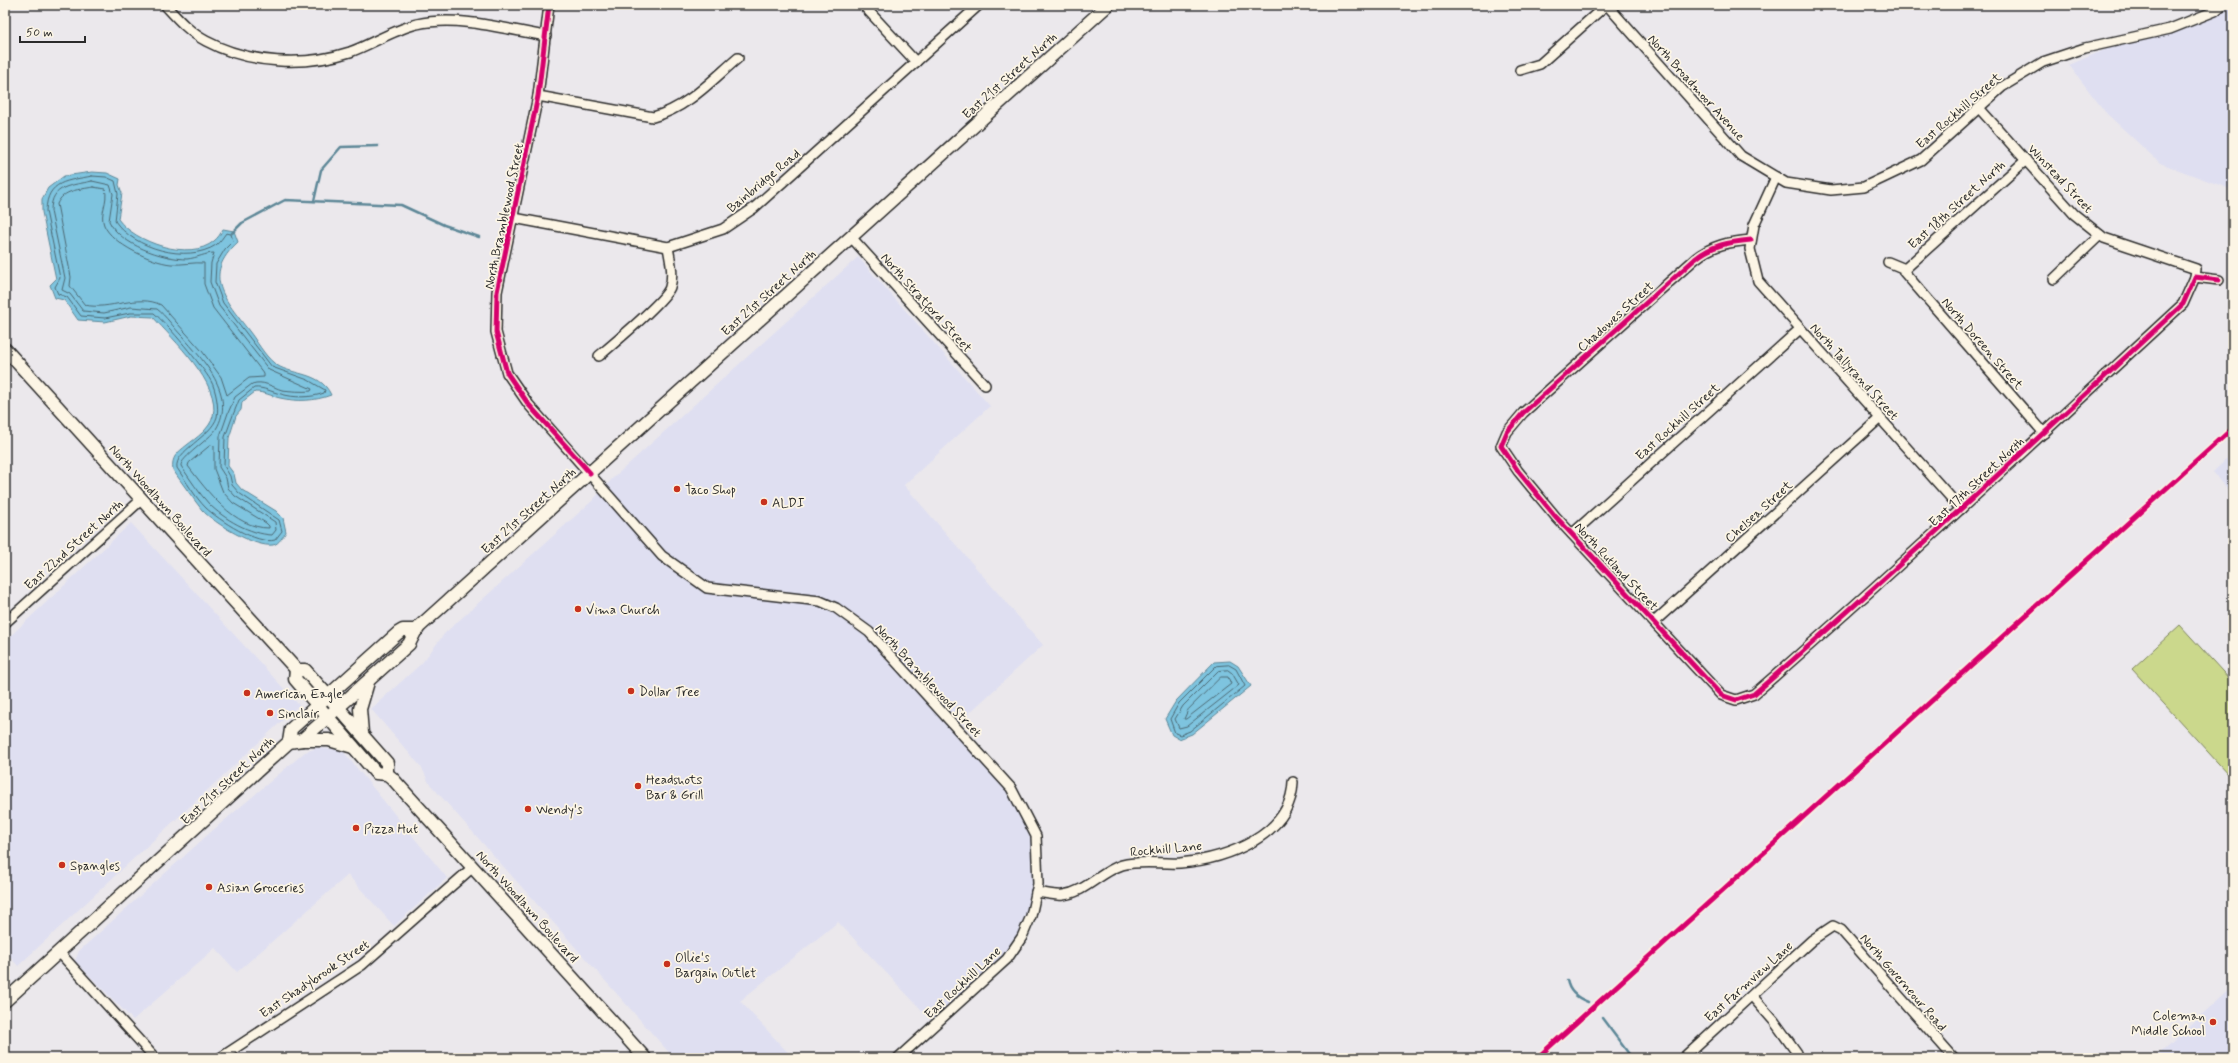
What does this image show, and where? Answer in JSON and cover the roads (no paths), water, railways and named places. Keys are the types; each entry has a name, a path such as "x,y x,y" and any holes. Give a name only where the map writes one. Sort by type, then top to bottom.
{"main road":[{"name":"East 21st Street North","path":"5,1001 289,742 302,740 409,644 417,630 1108,5"},
{"name":"North Woodlawn Boulevard","path":"5,350 296,670 305,670 362,733 387,762 387,774"},
{"path":"289,742 291,729 398,633 403,630 417,630"},
{"name":"North Woodlawn Boulevard","path":"296,670 295,679 353,747 376,772 387,774 645,1058"},
{"path":"362,733 360,709 369,680"},
{"path":"302,740 329,740 353,747"}],"street":[{"path":"165,5 185,26 206,41 239,54 279,61 314,60 350,52 379,38 417,24 459,21 546,36"},
{"name":"North Bramblewood Street","path":"549,5 538,96 514,218 497,292 496,332 507,373 530,405 662,556 707,588 820,601 836,608 869,632 1011,788 1036,836 1038,884 1036,892"},
{"path":"863,5 916,62"},
{"name":"Bainbridge Road","path":"514,218 668,247 723,229 754,208 979,5"},
{"path":"1520,70 1540,64 1606,5"},
{"name":"North Broadmoor Avenue","path":"1606,5 1741,156 1776,177"},
{"name":"East Rockhill Street","path":"1776,177 1786,183 1831,190 1864,187 1921,160 2002,87 2043,62 2085,48 2170,29 2215,11 2222,5"},
{"path":"538,96 653,117 669,113 685,103 738,58"},
{"name":"Winstead Street","path":"1979,108 2074,214 2100,235 2104,238 2196,269 2195,277"},
{"name":"East 18th Street North","path":"1905,269 2026,160"},
{"name":"North Tallyrand Street","path":"1776,177 1754,225 1751,240 1750,249 1758,280 1879,419 1961,509"},
{"path":"2054,279 2100,235"},
{"name":"North Stratford Street","path":"851,236 984,385"},
{"name":"Chadowes Street","path":"1507,432 1523,413 1707,249 1728,242 1751,240"},
{"path":"600,356 637,324 670,288 672,271 668,247"},
{"path":"1888,262 1905,269"},
{"name":"North Doreen Street","path":"1905,269 1904,272 2044,433"},
{"path":"2195,277 2219,280"},
{"name":"East 17th Street North","path":"1736,700 1754,694 1848,612 2044,433 2183,304 2195,277"},
{"name":"East Rockhill Street","path":"1572,534 1800,329"},
{"name":"Chelsea Street","path":"1654,622 1879,419"},
{"name":"North Rutland Street","path":"1507,432 1501,446 1518,471 1572,534 1721,695 1736,700"},
{"name":"East 22nd Street North","path":"5,623 141,500"},
{"name":"Rockhill Lane","path":"1036,892 1062,895 1072,894 1082,890 1109,870 1124,865 1194,861 1245,845 1273,827 1281,819 1289,805 1293,782"},
{"name":"East Shadybrook Street","path":"220,1058 362,964 473,867"},
{"name":"East Rockhill Lane","path":"898,1058 1007,959 1022,937 1031,916 1036,892"},
{"name":"East Farmview Lane","path":"1683,1058 1812,940 1833,926"},
{"name":"North Governeour Road","path":"1833,926 1841,930 1954,1058"},
{"path":"59,952 155,1058"},
{"path":"1752,996 1774,1021 1797,1053 1797,1058"}],"water":[{"path":"92,172 107,173 120,179 119,185 122,193 118,219 136,235 149,242 177,249 191,250 204,247 214,241 223,229 234,231 238,242 227,254 221,266 219,277 225,298 270,360 280,367 304,374 320,381 331,395 313,400 300,400 287,399 255,392 242,402 241,410 236,416 229,438 228,466 234,474 236,483 242,490 276,511 283,518 286,532 281,540 273,545 256,543 225,528 202,510 173,470 174,458 180,450 206,429 213,416 214,403 210,390 203,376 183,350 153,317 131,316 105,322 78,320 64,300 55,298 50,285 56,279 42,212 42,199 48,188 64,176"},
{"path":"1230,661 1238,666 1251,686 1192,734 1179,739 1172,735 1165,719 1176,701 1214,662"}],"waterway":[{"path":"314,201 321,170 341,147 378,146"},
{"path":"232,233 242,223 285,200 401,205 444,225 479,237"},
{"path":"1567,980 1574,994 1580,999 1588,1002"},
{"path":"1602,1018 1632,1058"}],"place":[{"name":"Taco Shop","path":"677,489"},
{"name":"ALDI","path":"764,502"},
{"name":"Vima Church","path":"578,609"},
{"name":"Dollar Tree","path":"631,691"},
{"name":"American Eagle","path":"247,693"},
{"name":"Sinclair","path":"270,713"},
{"name":"Headshots Bar & Grill","path":"638,786"},
{"name":"Wendy's","path":"528,809"},
{"name":"Pizza Hut","path":"356,828"},
{"name":"Spangles","path":"62,865"},
{"name":"Asian Groceries","path":"209,887"},
{"name":"Ollie's Bargain Outlet","path":"667,964"},
{"name":"Coleman Middle School","path":"2213,1022"}]}
